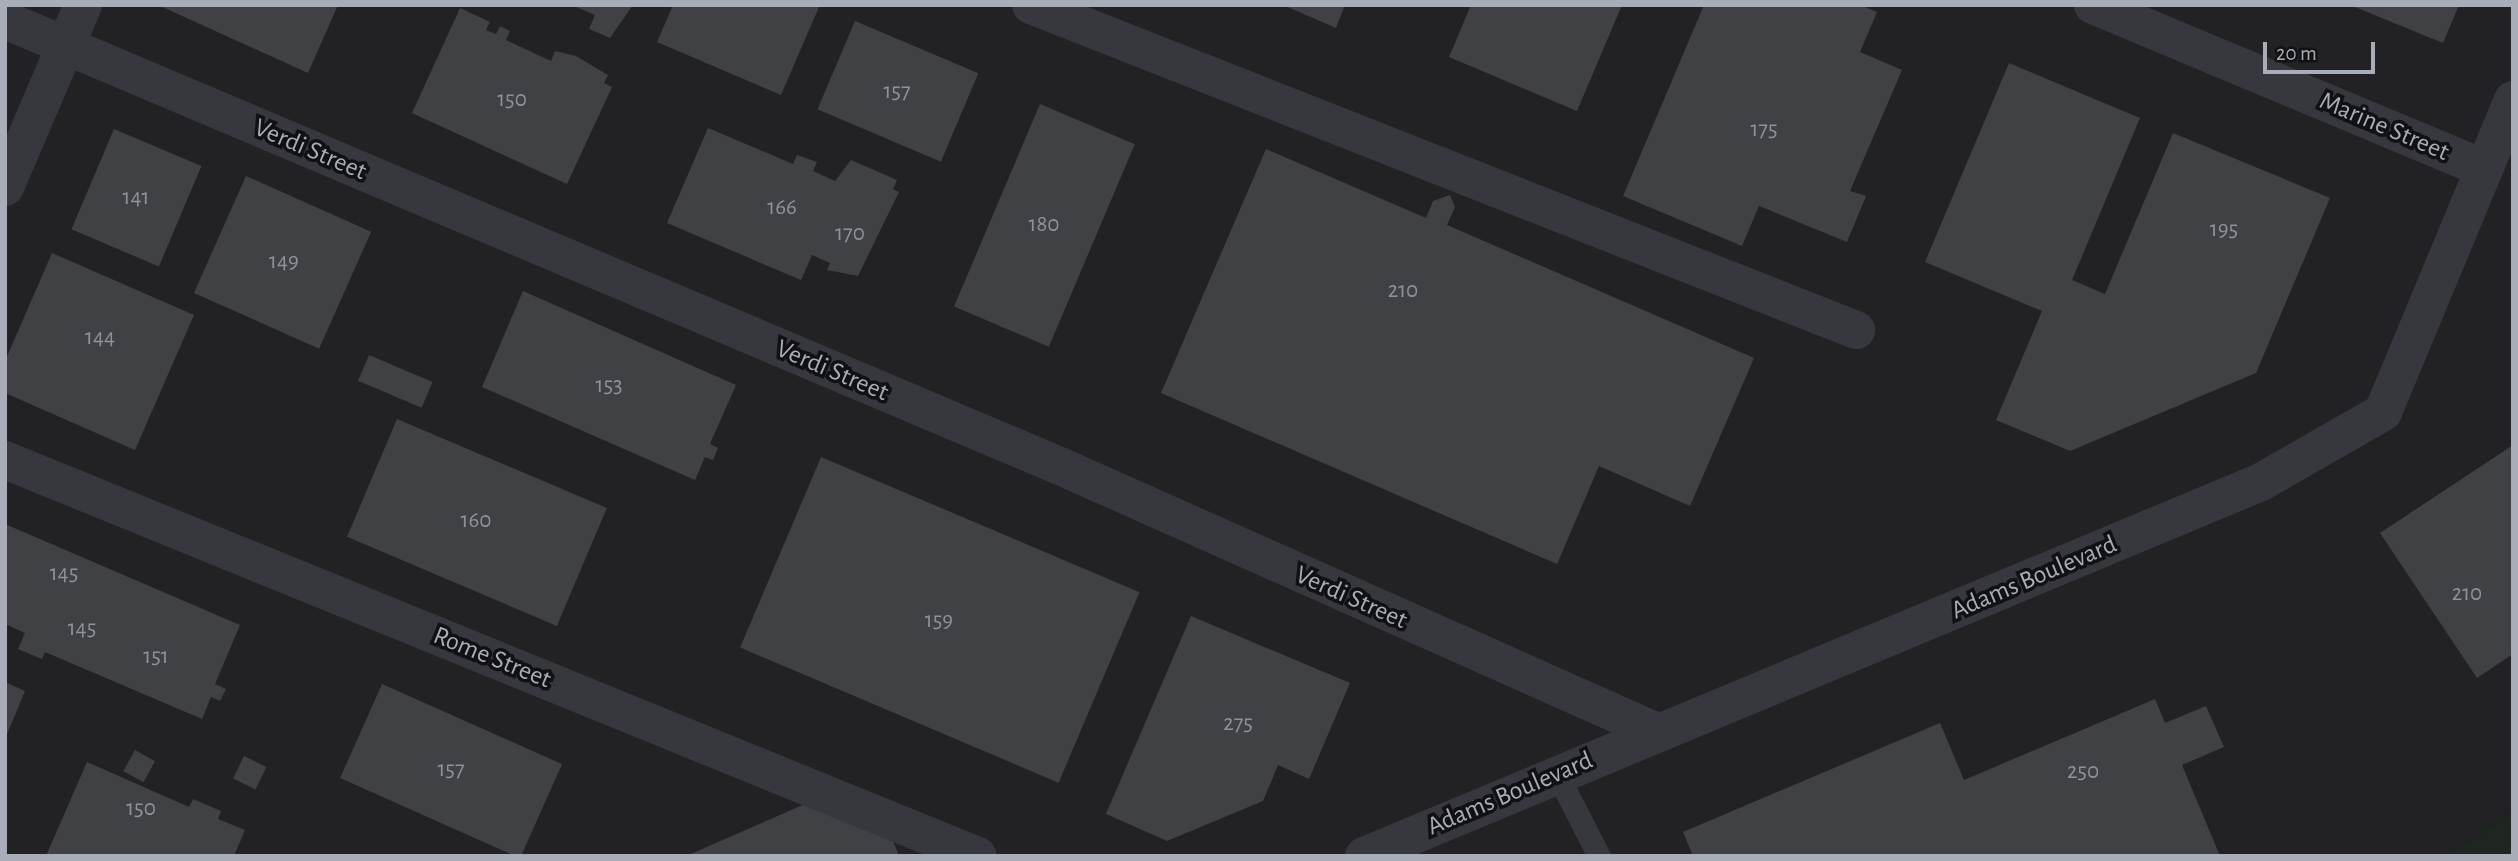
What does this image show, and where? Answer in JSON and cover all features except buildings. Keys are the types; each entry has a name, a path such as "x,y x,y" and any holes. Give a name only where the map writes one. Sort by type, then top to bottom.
{"street":[{"path":"5,187 83,5"},
{"name":"Marine Street","path":"2093,5 2482,168"},
{"path":"1039,8 1856,330"},
{"name":"Verdi Street","path":"5,20 1060,466 1655,731"},
{"name":"Adams Boulevard","path":"1364,856 1558,776 1655,731 2261,482 2384,412 2482,168 2513,100"},
{"name":"Rome Street","path":"5,460 978,856"}],"lane":[{"path":"1558,776 1599,856"}],"shaded area":[{"path":"5,5 2513,5 2513,811 2446,856 5,856"},
{"path":"2513,811 2513,856 2446,856"}]}
